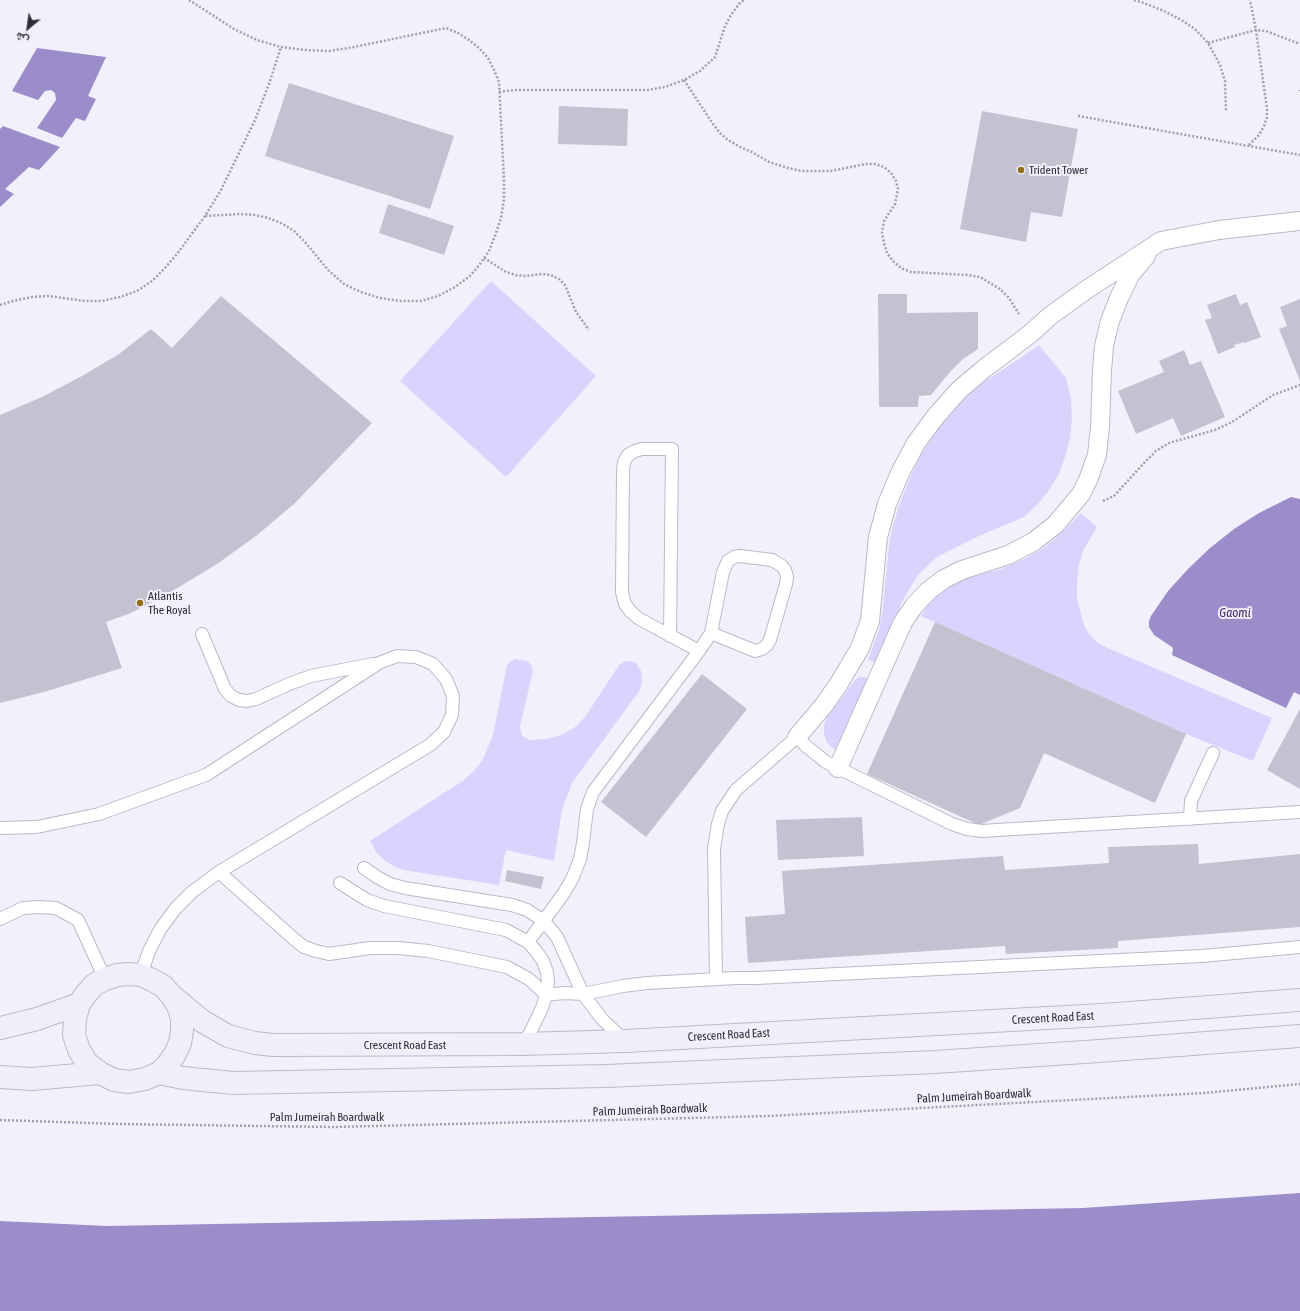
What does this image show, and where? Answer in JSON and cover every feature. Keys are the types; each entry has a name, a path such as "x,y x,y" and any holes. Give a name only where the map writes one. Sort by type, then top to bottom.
{"main road":[{"path":"123,974 141,975 163,986 178,1006 182,1018 180,1043 172,1059 159,1073 145,1080 130,1082 114,1080 100,1074 87,1063 79,1050 74,1035 75,1019 79,1004 94,985 105,979 123,974"},
{"name":"Crescent Road East","path":"172,996 202,1021 228,1036 255,1043 273,1045 523,1044 625,1041 1103,1015 1300,1000"},
{"path":"0,1028 37,1019 79,1004"},
{"path":"159,1073 183,1078 233,1083 606,1076 935,1062 1300,1036"},
{"path":"0,1077 32,1079 100,1074"}],"street":[{"path":"797,737 827,700 860,648 870,621 878,538 887,504 900,473 916,443 936,416 959,390 1030,334 1050,316 1086,290 1161,241 1219,230 1300,221"},
{"path":"838,768 903,622 914,606 928,591 944,579 962,570 1008,555 1033,542 1054,524 1081,494 1097,455 1100,427 1102,365 1104,346 1110,321 1118,298 1130,276 1146,256 1161,241"},
{"path":"851,664 880,676"}],"lane":[{"path":"670,636 672,449 642,449 635,451 628,456 624,462 622,592 626,604 631,612 638,618 670,636 699,651"},
{"path":"528,942 564,893 573,877 580,859 587,809 593,792 711,633 723,572 728,561 734,557 740,556 772,560 782,566 787,577 786,584 770,640 762,650 755,651 711,633"},
{"path":"141,975 149,951 158,934 176,908 192,892 219,872 430,745 444,732 452,715 453,696 446,678 433,664 416,657 397,656 379,663 312,676 288,684 256,699 247,701 238,700 231,696 225,689 202,634"},
{"path":"0,828 37,827 99,814 206,775 379,663"},
{"path":"716,979 714,849 718,824 722,811 736,790 797,737 816,755 838,768 952,824 967,829 982,831 1300,812"},
{"path":"1190,819 1191,801 1213,753"},
{"path":"364,868 390,884 405,888 512,905 526,910 544,921 557,937 583,994 602,1019 625,1041"},
{"path":"219,872 304,947 329,954 370,948 399,948 428,951 507,967 529,979 546,995 564,993 583,994 631,985 716,979 1171,957 1300,947"},
{"path":"340,883 367,900 384,906 506,930 528,942 543,960 547,972 548,983 546,995 536,1020 523,1044"},
{"path":"0,919 23,908 38,907 56,908 78,920 105,979"}],"path":[{"path":"189,0 234,29 257,40 280,47 305,50 330,50 354,47 446,28 469,40 488,58 498,82 499,92 504,199 501,218 495,236 484,258 470,276 455,287 438,296 421,301 400,301 380,298 361,292 344,284 328,270 294,231 281,223 255,215 241,214 205,216"},
{"path":"499,92 516,90 647,90 665,87 684,80 700,71 715,57 725,26 731,15 744,0"},
{"path":"1134,0 1164,11 1183,21 1195,29 1208,42 1220,65 1225,81 1226,112"},
{"path":"1249,145 1259,135 1264,126 1267,109 1256,30 1250,0"},
{"path":"1208,42 1256,30 1266,31 1300,44"},
{"path":"0,305 19,300 50,296 85,301 102,301 137,291 152,281 165,268 205,216 221,190 239,156 255,120 269,84 280,47"},
{"path":"684,80 713,124 728,140 769,162 802,171 831,171 866,164 875,164 884,167 891,173 896,181 898,189 895,204 884,221 882,233 887,253 893,261 901,268 911,272 968,275 980,277 990,282 1009,298 1030,334"},
{"path":"1078,116 1300,155"},
{"path":"484,258 506,272 516,275 525,276 542,274 551,275 559,279 565,285 576,312 589,330"},
{"path":"1081,494 1094,501 1101,502 1108,500 1114,496 1156,451 1183,438 1215,430 1232,422 1273,395 1300,385"},
{"name":"Palm Jumeirah Boardwalk","path":"0,1120 118,1124 334,1126 762,1116 1196,1093 1300,1084"}],"shaded area":[{"path":"491,281 596,376 506,477 400,381"},
{"path":"1039,345 1066,378 1071,398 1072,419 1070,439 1059,474 1038,504 1024,517 979,536 937,557 918,575 903,600 877,663 868,660 879,630 882,614 890,538 898,508 922,453 939,427 956,406 980,385"},
{"path":"1081,513 1097,527 1083,551 1079,565 1077,582 1077,598 1084,625 1089,634 1098,643 1110,649 1272,718 1253,761 1186,734 921,616 927,606 945,589 967,578 1001,569 1042,549 1057,537"},
{"path":"516,659 527,661 531,665 533,671 520,726 522,736 530,740 546,739 561,735 574,728 585,717 619,665 630,661 636,663 641,671 642,681 640,690 572,783 562,810 554,861 506,850 499,885 403,870 393,866 376,852 370,841 463,781 474,771 483,759 493,735 507,665"},
{"path":"859,677 865,677 869,682 838,752 826,741 824,725 827,717 855,680"}],"water":[{"path":"37,48 106,57 88,96 96,99 85,121 76,118 62,138 37,128 56,100 55,93 51,90 45,91 38,100 12,91"},
{"path":"3,126 60,147 39,170 29,167 5,189 14,194 0,207 0,129"},
{"name":"Gaomi","path":"1291,497 1300,499 1300,695 1294,692 1286,708 1172,655 1172,647 1154,635 1149,627 1149,621 1168,591 1210,548 1234,529 1259,513"},
{"path":"1300,1193 1300,1311 0,1311 0,1221 107,1226 1083,1208"}],"building":[{"path":"289,83 454,136 430,209 265,156"},
{"path":"559,106 628,109 627,146 558,144"},
{"name":"Trident Tower","path":"982,111 1078,129 1062,217 1031,212 1026,242 960,229"},
{"path":"388,204 454,226 444,255 379,233"},
{"path":"878,294 907,294 907,313 978,312 978,349 963,359 931,395 919,396 918,407 879,407"},
{"path":"1236,294 1240,305 1247,302 1261,337 1245,343 1234,345 1235,347 1218,354 1205,320 1212,318 1207,305"},
{"path":"221,296 372,423 294,504 256,536 217,564 174,590 131,613 106,622 122,668 44,692 0,703 0,415 42,397 82,376 119,354 151,329 172,348"},
{"path":"1300,299 1300,381 1279,329 1287,326 1280,307"},
{"path":"1184,350 1190,365 1201,361 1225,417 1181,436 1173,418 1136,434 1118,391 1164,372 1159,361"},
{"path":"935,622 1186,734 1155,803 1044,753 1020,808 979,825 867,774"},
{"path":"702,674 747,709 646,837 601,802"},
{"path":"1300,709 1300,789 1267,770"},
{"path":"862,817 864,856 778,860 776,820"},
{"path":"1198,844 1199,864 1300,854 1300,927 1118,941 1118,948 1006,954 1005,946 748,963 745,917 785,914 782,871 1003,856 1005,870 1109,863 1108,847"},
{"path":"507,870 544,877 541,889 505,881"}],"place":[{"name":"Trident Tower","path":"1021,170"},
{"name":"Atlantis The Royal","path":"140,603"}]}
